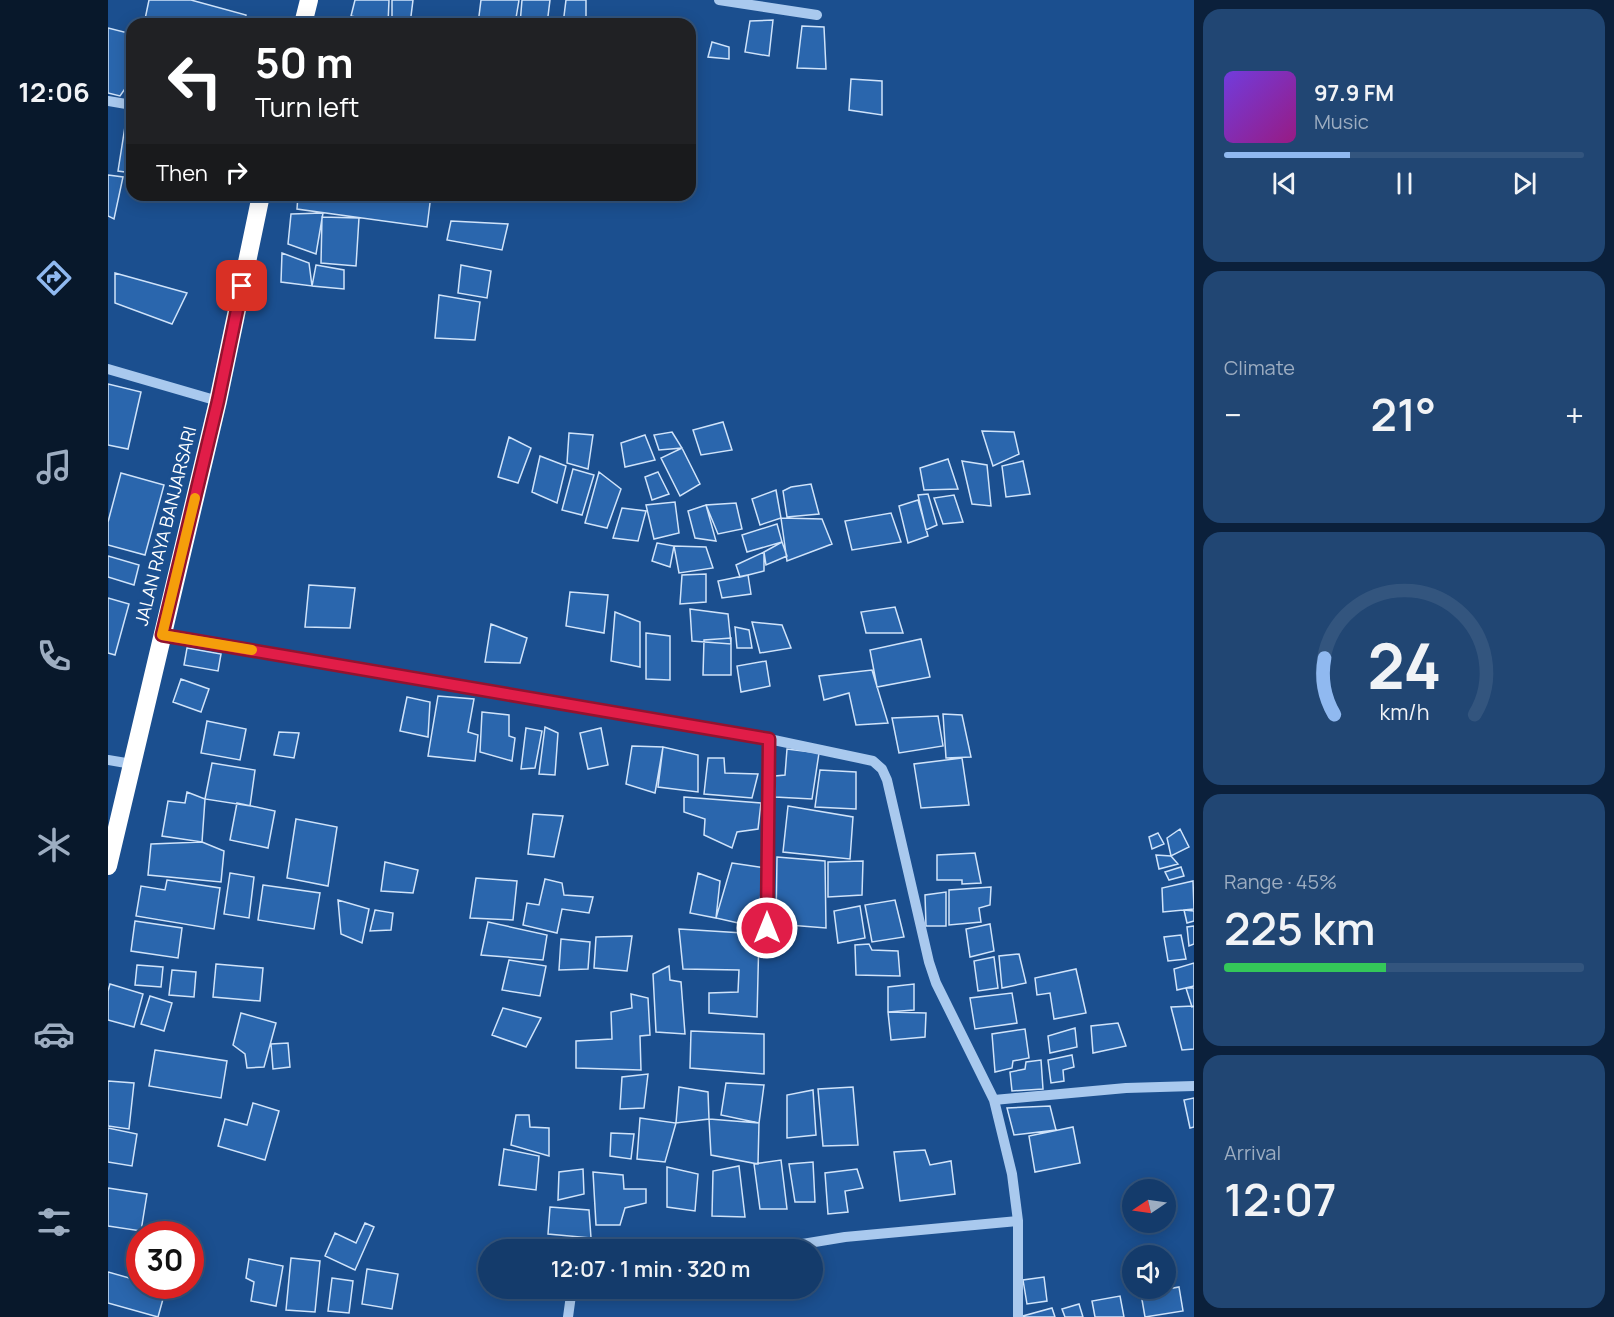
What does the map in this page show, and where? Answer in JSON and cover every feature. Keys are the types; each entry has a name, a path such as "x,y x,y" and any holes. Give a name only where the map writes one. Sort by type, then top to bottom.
{"highway":[{"path":"304,18 309,0"},
{"name":"JALAN RAYA BANJARSARI","path":"108,866 218,401 260,201"}],"street":[{"path":"719,0 817,15"},
{"path":"108,101 126,104"},
{"path":"108,369 218,401"},
{"path":"162,635 769,739 873,761 882,769 887,780 929,962 936,983 993,1100 1012,1174 1018,1221 1018,1317"},
{"path":"767,928 769,739"},
{"path":"108,760 132,764"},
{"path":"993,1100 1126,1088 1194,1086"},
{"path":"823,1241 1018,1221"},
{"path":"568,1317 570,1299"}],"building":[{"path":"149,0 191,0 246,15 246,18 145,18"},
{"path":"355,0 389,0 388,18 351,16"},
{"path":"392,0 413,0 411,18 392,18"},
{"path":"481,0 519,0 516,18 479,18"},
{"path":"522,0 550,0 548,18 520,18"},
{"path":"566,0 586,0 586,18 564,18"},
{"path":"773,20 769,56 745,52 750,21"},
{"path":"802,26 824,27 826,69 797,68"},
{"path":"108,28 126,32 126,87 120,96 108,93"},
{"path":"712,42 729,47 729,59 708,57"},
{"path":"851,79 882,81 882,115 849,110"},
{"path":"126,120 126,172 118,171"},
{"path":"108,175 123,177 114,219 108,216"},
{"path":"298,201 430,201 427,227 297,209"},
{"path":"323,213 316,254 288,244 291,214"},
{"path":"322,217 359,218 356,266 321,263"},
{"path":"451,221 508,224 502,250 447,240"},
{"path":"282,253 309,263 312,286 281,282"},
{"path":"316,265 344,270 344,289 312,286"},
{"path":"461,265 491,271 487,298 458,293"},
{"path":"115,273 187,293 172,324 115,303"},
{"path":"439,295 480,302 475,340 435,338"},
{"path":"108,384 141,392 128,449 108,445"},
{"path":"723,422 732,450 701,455 693,430"},
{"path":"982,431 1014,432 1019,454 993,466"},
{"path":"672,432 682,448 659,450 654,435"},
{"path":"569,433 593,435 588,469 567,463"},
{"path":"645,435 655,460 625,467 621,443"},
{"path":"509,437 531,448 518,483 498,477"},
{"path":"682,448 700,484 680,496 661,458"},
{"path":"540,456 566,466 557,503 532,492"},
{"path":"948,459 958,489 924,490 920,468"},
{"path":"962,461 987,465 991,506 972,504"},
{"path":"1023,461 1030,494 1006,497 1002,466"},
{"path":"573,469 594,475 582,515 562,510"},
{"path":"599,472 621,489 607,528 585,523"},
{"path":"658,472 669,494 652,500 645,477"},
{"path":"121,473 164,485 145,555 108,545 108,522"},
{"path":"811,484 819,514 787,517 783,491 791,487"},
{"path":"776,490 781,518 760,525 752,499"},
{"path":"928,494 937,525 926,530 918,495"},
{"path":"954,495 963,522 943,524 934,498"},
{"path":"918,500 928,536 908,543 899,506"},
{"path":"675,502 679,533 654,539 646,505"},
{"path":"736,503 742,529 718,534 706,505"},
{"path":"706,505 716,541 695,538 688,511"},
{"path":"622,508 646,511 638,541 613,538"},
{"path":"891,513 901,542 852,550 845,521"},
{"path":"781,518 822,519 832,544 787,561"},
{"path":"777,524 782,542 747,552 742,535"},
{"path":"782,542 787,556 766,565 764,552"},
{"path":"657,543 674,546 670,567 652,561"},
{"path":"674,546 706,547 713,568 679,573"},
{"path":"764,552 764,571 740,577 736,565"},
{"path":"108,556 139,565 134,585 108,577"},
{"path":"706,574 706,602 680,604 682,575"},
{"path":"748,575 751,594 722,598 718,581"},
{"path":"309,585 355,588 350,628 305,627"},
{"path":"570,592 608,595 604,633 566,626"},
{"path":"108,598 129,604 115,655 108,653"},
{"path":"895,607 903,633 866,633 861,612"},
{"path":"690,609 728,614 731,644 692,641"},
{"path":"615,612 640,622 640,667 611,661"},
{"path":"752,622 782,625 791,648 760,653"},
{"path":"491,624 527,638 520,663 485,662"},
{"path":"735,627 749,630 752,648 737,648"},
{"path":"646,633 670,636 670,680 646,679"},
{"path":"731,638 731,675 703,675 704,640"},
{"path":"921,639 930,677 877,687 870,650"},
{"path":"187,648 221,654 218,671 184,665"},
{"path":"766,661 770,686 741,692 737,666"},
{"path":"872,670 888,723 856,725 849,693 824,700 819,676"},
{"path":"181,679 209,689 201,712 173,702"},
{"path":"438,696 474,699 468,732 478,735 475,761 428,756"},
{"path":"407,697 430,702 428,737 400,731"},
{"path":"482,712 509,715 509,736 515,738 512,761 480,752"},
{"path":"943,714 962,715 971,757 946,758"},
{"path":"938,716 943,746 899,753 892,718"},
{"path":"207,721 246,729 240,760 201,753"},
{"path":"545,727 558,733 555,775 539,774"},
{"path":"526,728 542,731 535,768 521,769"},
{"path":"601,728 608,765 588,769 580,733"},
{"path":"279,732 299,733 294,758 274,755"},
{"path":"632,746 663,747 655,793 626,784"},
{"path":"663,747 698,755 698,792 658,787"},
{"path":"787,749 819,753 812,799 775,797 775,776 785,775"},
{"path":"708,758 724,758 725,773 758,774 752,798 704,794"},
{"path":"962,758 969,805 921,808 914,764"},
{"path":"212,763 255,770 250,806 205,799"},
{"path":"820,770 856,772 856,809 815,807"},
{"path":"187,792 205,799 202,842 162,836 168,801 185,803"},
{"path":"684,797 761,803 758,829 737,832 732,848 704,835 705,819 684,812"},
{"path":"237,803 275,811 268,848 230,840"},
{"path":"788,806 853,817 850,859 783,852"},
{"path":"533,814 563,816 554,857 528,854"},
{"path":"296,819 337,827 328,886 287,878"},
{"path":"1180,829 1189,847 1171,856 1167,838"},
{"path":"1158,833 1164,844 1152,849 1149,837"},
{"path":"202,842 224,851 221,882 148,875 151,844"},
{"path":"975,853 981,883 962,884 962,880 937,880 937,855"},
{"path":"1156,855 1171,856 1178,864 1159,869"},
{"path":"777,857 825,861 826,928 776,924"},
{"path":"863,861 862,895 828,897 828,862"},
{"path":"385,862 418,870 413,893 381,891"},
{"path":"732,863 765,868 756,927 716,918"},
{"path":"1181,867 1184,876 1169,880 1165,872"},
{"path":"230,873 254,877 249,918 224,914"},
{"path":"698,873 720,881 716,918 690,913"},
{"path":"476,878 517,881 513,920 470,918"},
{"path":"545,879 562,883 564,895 593,897 589,913 562,909 557,933 523,925 527,903 539,905"},
{"path":"167,880 220,888 214,929 136,916 141,886 165,890"},
{"path":"1193,881 1194,909 1163,912 1162,888"},
{"path":"263,885 320,893 314,929 258,920"},
{"path":"991,887 990,905 979,908 981,922 949,925 949,890"},
{"path":"946,892 946,926 926,926 925,895"},
{"path":"338,900 369,909 362,943 341,934"},
{"path":"895,900 904,937 872,942 865,905"},
{"path":"860,906 865,938 838,943 834,911"},
{"path":"375,910 393,913 391,930 370,931"},
{"path":"1184,910 1194,911 1194,921 1187,923"},
{"path":"135,921 182,928 178,958 131,951"},
{"path":"488,922 547,935 543,960 481,955"},
{"path":"990,924 994,951 970,957 966,929"},
{"path":"1194,926 1194,944 1189,946 1187,927"},
{"path":"679,929 759,934 757,1017 709,1013 709,993 738,992 739,970 683,969"},
{"path":"1181,935 1186,959 1168,961 1164,937"},
{"path":"632,936 627,971 594,968 596,937"},
{"path":"561,939 590,942 588,969 559,970"},
{"path":"869,944 872,950 898,951 900,976 856,975 855,945"},
{"path":"1019,954 1026,983 1002,988 999,956"},
{"path":"994,957 998,988 978,991 974,961"},
{"path":"509,960 546,966 540,996 502,990"},
{"path":"1194,963 1194,986 1177,990 1174,969"},
{"path":"216,964 263,968 260,1001 213,997"},
{"path":"137,965 163,967 161,987 135,985"},
{"path":"669,966 670,980 681,982 685,1034 656,1032 653,974"},
{"path":"1076,969 1086,1013 1054,1019 1050,993 1037,995 1035,978"},
{"path":"172,970 196,972 194,997 169,995"},
{"path":"110,984 143,994 134,1027 108,1020"},
{"path":"914,984 914,1010 888,1012 888,987"},
{"path":"1186,988 1194,988 1194,1006 1192,1007"},
{"path":"1012,993 1017,1023 975,1029 970,998"},
{"path":"631,994 648,998 650,1035 640,1036 641,1070 576,1068 576,1041 612,1039 611,1012 632,1008"},
{"path":"150,996 172,1003 164,1031 141,1024"},
{"path":"1194,1006 1194,1049 1182,1050 1171,1007"},
{"path":"503,1008 541,1018 526,1047 492,1035"},
{"path":"888,1012 926,1013 925,1037 891,1040"},
{"path":"241,1013 276,1023 264,1067 247,1068 245,1054 233,1045"},
{"path":"1118,1023 1126,1046 1093,1053 1091,1026"},
{"path":"1075,1028 1077,1047 1050,1053 1048,1036"},
{"path":"1025,1029 1029,1058 1013,1061 1012,1068 995,1072 992,1034"},
{"path":"691,1031 764,1034 764,1074 690,1068"},
{"path":"288,1043 290,1067 273,1069 271,1044"},
{"path":"155,1050 227,1061 221,1098 149,1086"},
{"path":"1072,1055 1074,1067 1063,1070 1064,1081 1051,1083 1048,1060"},
{"path":"1041,1060 1043,1089 1012,1091 1010,1072 1025,1069 1026,1062"},
{"path":"648,1074 644,1108 620,1109 622,1077"},
{"path":"108,1081 134,1083 129,1129 108,1126"},
{"path":"726,1083 764,1085 759,1123 721,1115"},
{"path":"679,1087 708,1092 709,1119 676,1123"},
{"path":"853,1087 858,1145 823,1146 818,1089"},
{"path":"813,1090 816,1135 787,1138 787,1095"},
{"path":"1194,1098 1194,1127 1190,1128 1184,1100"},
{"path":"253,1103 279,1111 265,1160 218,1146 225,1119 247,1125"},
{"path":"1050,1106 1056,1130 1014,1135 1007,1108"},
{"path":"516,1115 529,1115 530,1127 549,1128 549,1156 511,1145"},
{"path":"640,1118 676,1123 665,1162 637,1159"},
{"path":"709,1119 759,1123 758,1164 711,1155"},
{"path":"1073,1127 1080,1163 1035,1172 1029,1136"},
{"path":"108,1128 137,1134 132,1166 108,1162"},
{"path":"611,1133 634,1134 631,1159 610,1156"},
{"path":"504,1149 539,1156 536,1190 499,1185"},
{"path":"925,1150 930,1165 951,1161 955,1194 900,1201 894,1152"},
{"path":"781,1160 787,1209 760,1209 754,1164"},
{"path":"813,1162 815,1202 795,1202 789,1164"},
{"path":"739,1166 745,1217 712,1216 713,1171"},
{"path":"667,1167 698,1174 695,1211 667,1207"},
{"path":"583,1169 584,1194 558,1200 559,1172"},
{"path":"857,1169 863,1188 845,1191 848,1212 828,1214 825,1173"},
{"path":"593,1172 623,1175 624,1189 646,1189 646,1203 625,1208 620,1225 596,1225"},
{"path":"108,1188 147,1194 143,1221 126,1221 126,1229 108,1226"},
{"path":"550,1207 589,1210 591,1238 548,1234"},
{"path":"365,1223 374,1227 355,1270 325,1256 335,1233 356,1243"},
{"path":"291,1258 320,1261 315,1312 286,1310"},
{"path":"249,1259 283,1266 276,1306 251,1301 254,1282 246,1278"},
{"path":"367,1269 398,1274 392,1309 362,1304"},
{"path":"108,1272 126,1277 126,1299 163,1299 158,1317 108,1303"},
{"path":"1044,1277 1047,1301 1027,1304 1023,1280"},
{"path":"332,1278 353,1281 349,1313 328,1311"},
{"path":"1179,1287 1183,1311 1145,1317 1142,1299 1176,1299 1176,1288"},
{"path":"1120,1296 1124,1317 1095,1317 1092,1301"},
{"path":"1079,1304 1083,1317 1065,1317 1062,1309"},
{"path":"1052,1308 1055,1317 1023,1316"}],"slow traffic":[{"path":"195,498 162,635 252,650"}],"route":[{"path":"242,286 218,401 162,635 769,739 767,928"}]}
